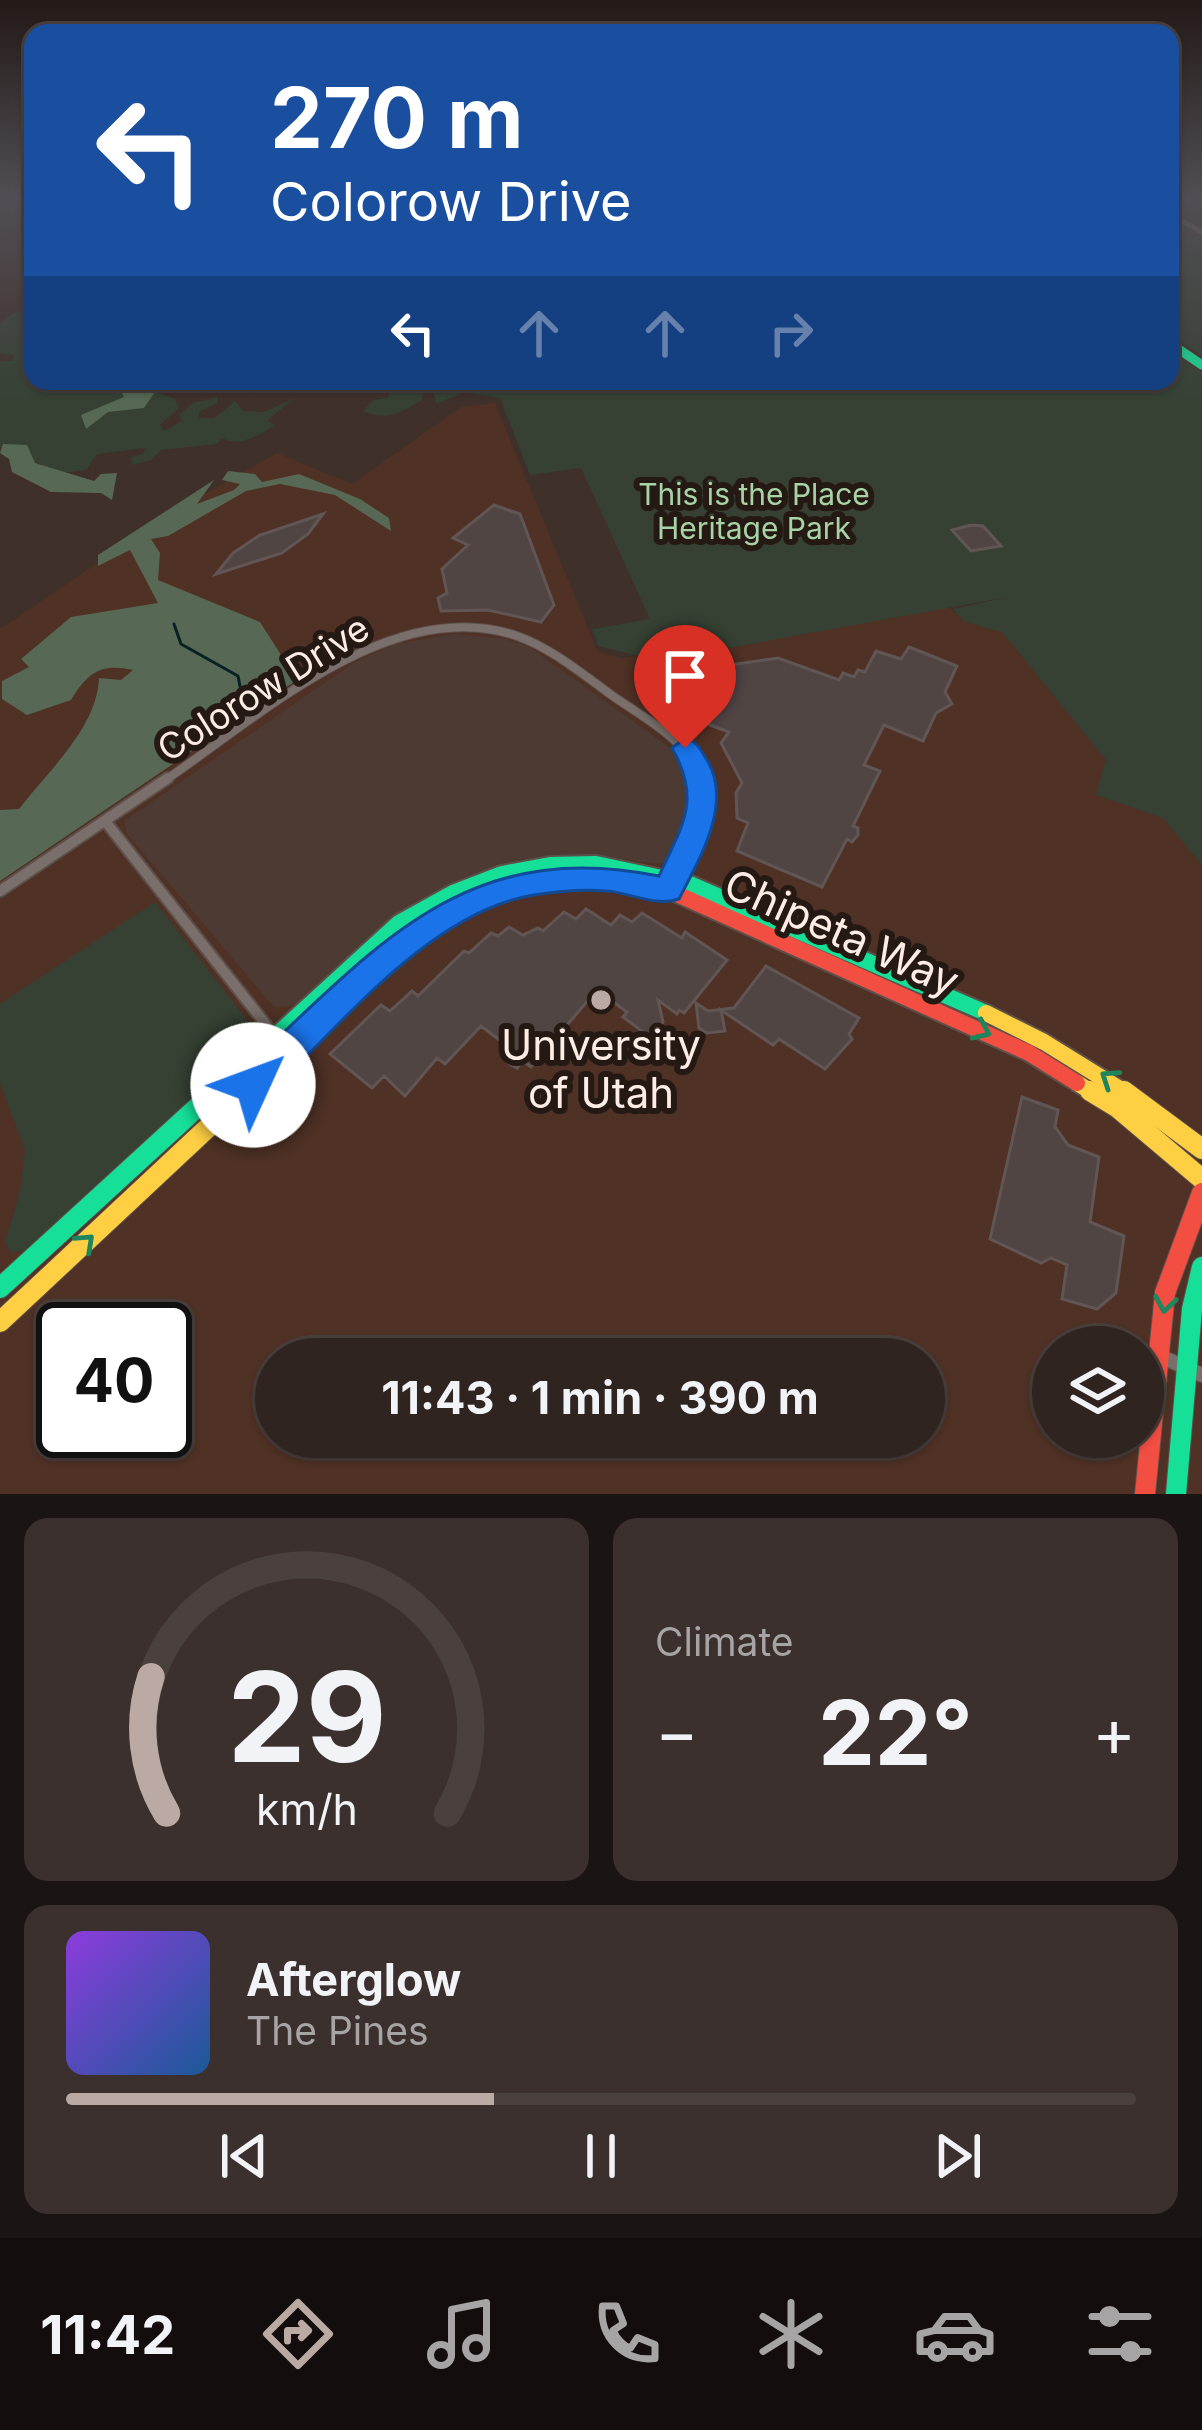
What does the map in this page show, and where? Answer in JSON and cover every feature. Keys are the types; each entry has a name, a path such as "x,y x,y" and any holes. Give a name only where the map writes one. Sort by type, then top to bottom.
{"street":[{"name":"Colorow Drive","path":"0,891 369,646 433,629 484,630 544,648 672,736 694,759 703,782 703,808 668,890"},
{"path":"104,821 275,1036"},
{"name":"Chipeta Way","path":"0,1288 399,923 470,882 529,865 568,860 626,863 675,874 1055,1044 1122,1086 1202,1149"},
{"name":"Chipeta Way","path":"0,1322 428,925 488,894 548,879 609,878 668,890 1029,1053 1118,1108 1202,1179"},
{"path":"1163,1326 1173,1263 1202,1193"},
{"path":"1177,1494 1192,1309 1202,1267"},
{"path":"1164,1358 1202,1375"},
{"path":"1144,1494 1148,1458"}],"shaded area":[{"name":"University of Utah","path":"495,403 598,652 622,658 948,605 955,613 1202,568 1202,1494 0,1494 0,629 171,513 277,453 352,484 461,407"},
{"path":"454,634 506,639 531,648 679,754 691,774 694,801 674,853 667,862 656,864 594,855 535,859 468,877 405,911 298,1005 274,1007 127,834 124,821 355,662 395,644"}],"green space":[{"path":"1179,267 1202,267 1202,356 1179,340"},
{"path":"24,311 24,390 120,390 124,398 108,412 155,392 175,399 179,408 160,425 164,431 182,421 179,415 193,403 217,397 217,403 199,412 199,418 214,418 235,401 243,411 264,412 293,399 267,421 276,425 250,439 222,438 217,444 161,450 151,460 132,465 131,457 143,454 145,448 97,454 86,470 61,473 0,447 0,361 11,361 15,355 0,353 0,323"},
{"name":"This is the Place Heritage Park","path":"1179,357 1202,372 1202,865 1163,818 1096,795 1106,760 1003,633 963,621 953,609 1008,597 657,661 598,646 592,629 650,619 581,468 530,475 500,398 464,392 436,404 433,390 1179,390"},
{"path":"120,390 170,390 155,392 144,408 108,412 86,429 81,415 124,397"},
{"name":"This is the Place Heritage Park","path":"389,390 425,390 422,400 393,414 363,411 374,400 388,398"},
{"path":"3,444 27,445 35,463 94,481 101,474 117,473 112,500 101,493 51,492 12,472 9,459 0,453"},
{"path":"228,471 255,474 262,482 299,474 360,499 389,518 391,531 335,495 280,484 246,491 168,536 151,539 160,553 158,580 260,622 297,680 0,881 0,810 19,809 69,748 90,714 99,678 121,680 133,670 96,672 71,700 27,715 2,699 2,681 29,667 21,659 71,617 158,603 130,550 98,566 98,555 214,480 197,504 234,490 240,484 222,480"},
{"path":"155,902 259,1035 47,1235 27,1251 10,1252 5,1242 20,1192 25,1150 0,1083 0,1004"}],"building":[{"path":"494,505 520,514 554,605 541,622 488,610 441,611 438,598 447,593 442,569 468,545 453,538"},
{"path":"323,514 308,534 282,553 216,574 233,553 260,535"},
{"path":"983,526 1001,546 971,551 952,530"},
{"path":"909,647 957,666 945,692 952,704 936,713 923,741 884,725 864,765 880,771 853,826 858,835 852,842 847,839 822,887 737,851 748,823 737,818 736,793 742,783 721,743 729,732 683,715 717,667 778,658 839,680 843,673 854,677 858,670 865,672 876,651 901,659"},
{"path":"586,909 611,925 620,915 632,922 642,913 682,938 685,932 727,960 684,1013 679,1010 677,1014 658,1000 663,1022 650,1037 597,990 531,1067 523,1061 517,1068 508,1063 510,1048 481,1026 445,1064 437,1058 405,1096 384,1076 372,1088 330,1054 381,1005 390,1011 412,991 418,996 464,951 469,953 491,933 498,936 509,927 523,935 538,928 543,931 564,912 576,919"},
{"path":"766,966 859,1018 849,1034 852,1039 825,1069 779,1039 773,1045 721,1010 725,1031 707,1033 699,1028 696,1003 708,1011 734,1008"},
{"path":"1022,1097 1058,1110 1055,1127 1068,1145 1099,1157 1090,1222 1124,1236 1116,1293 1097,1309 1062,1299 1067,1265 1051,1258 1041,1263 990,1239"}],"waterway":[{"path":"174,624 181,644 238,676 243,702"}],"traffic: fast":[{"path":"1179,349 1202,365"},
{"path":"0,1288 399,923 453,893 502,874 550,865 596,864 690,884 986,1013"},
{"path":"1176,1494 1192,1309 1202,1267"}],"traffic: slow":[{"path":"0,1322 411,937"},
{"path":"986,1013 1098,1074 1202,1149"},
{"path":"1077,1083 1118,1108 1202,1179"}],"traffic: jam":[{"path":"411,937 440,918 502,891 567,879 668,890 1029,1053 1077,1083"},
{"path":"1145,1494 1165,1293 1202,1193"}],"place":[{"name":"University of Utah","path":"601,1000"}],"route":[{"path":"253,1085 411,938 467,903 507,888 567,878 609,878 668,890 699,819 704,795 699,769 685,748"}]}
